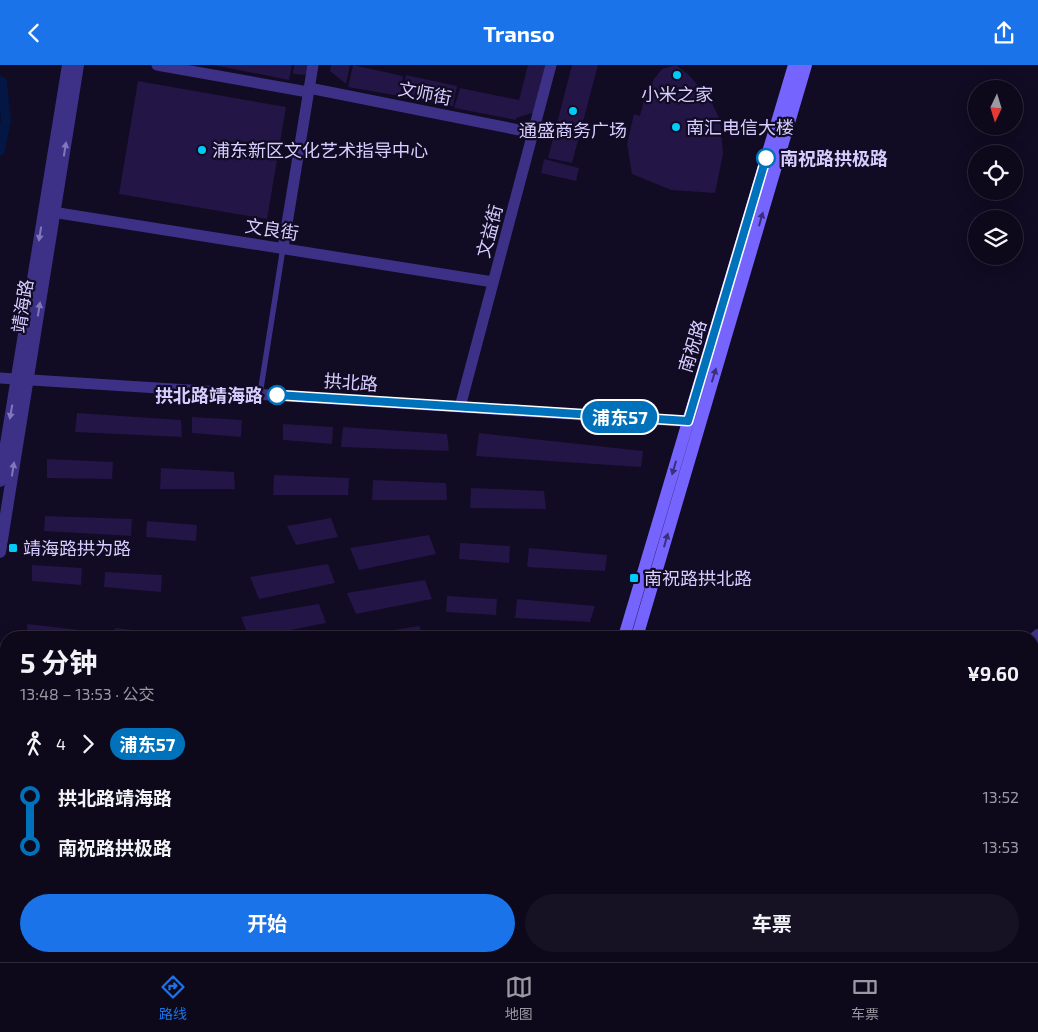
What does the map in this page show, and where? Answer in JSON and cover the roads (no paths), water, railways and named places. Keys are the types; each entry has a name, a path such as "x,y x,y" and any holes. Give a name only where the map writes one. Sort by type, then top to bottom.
{"main road":[{"name":"南祝路","path":"639,631 694,422 794,65"},
{"name":"南祝路","path":"626,631 802,78 808,65"}],"street":[{"name":"靖海路","path":"0,552 22,379 49,211 68,65"},
{"name":"靖海路","path":"49,211 78,65"},
{"name":"文师街","path":"157,65 309,90 534,133"},
{"path":"284,248 313,65"},
{"name":"文益街","path":"460,407 551,65"},
{"name":"文良街","path":"49,211 493,281"},
{"name":"拱北路","path":"0,378 694,422"},
{"name":"靖海路","path":"0,481 22,379"}],"lane":[{"path":"260,394 284,248"}],"waterway":[{"path":"0,81 2,82 6,120 0,150"}],"place":[{"name":"小米之家","path":"677,75"},
{"name":"通盛商务广场","path":"573,111"},
{"name":"南汇电信大楼","path":"676,127"},
{"name":"浦东新区文化艺术指导中心","path":"202,150"},
{"name":"南祝路拱极路","path":"766,158"},
{"name":"拱北路靖海路","path":"277,395"},
{"name":"靖海路拱为路","path":"13,548"},
{"name":"南祝路拱北路","path":"634,578"}]}
